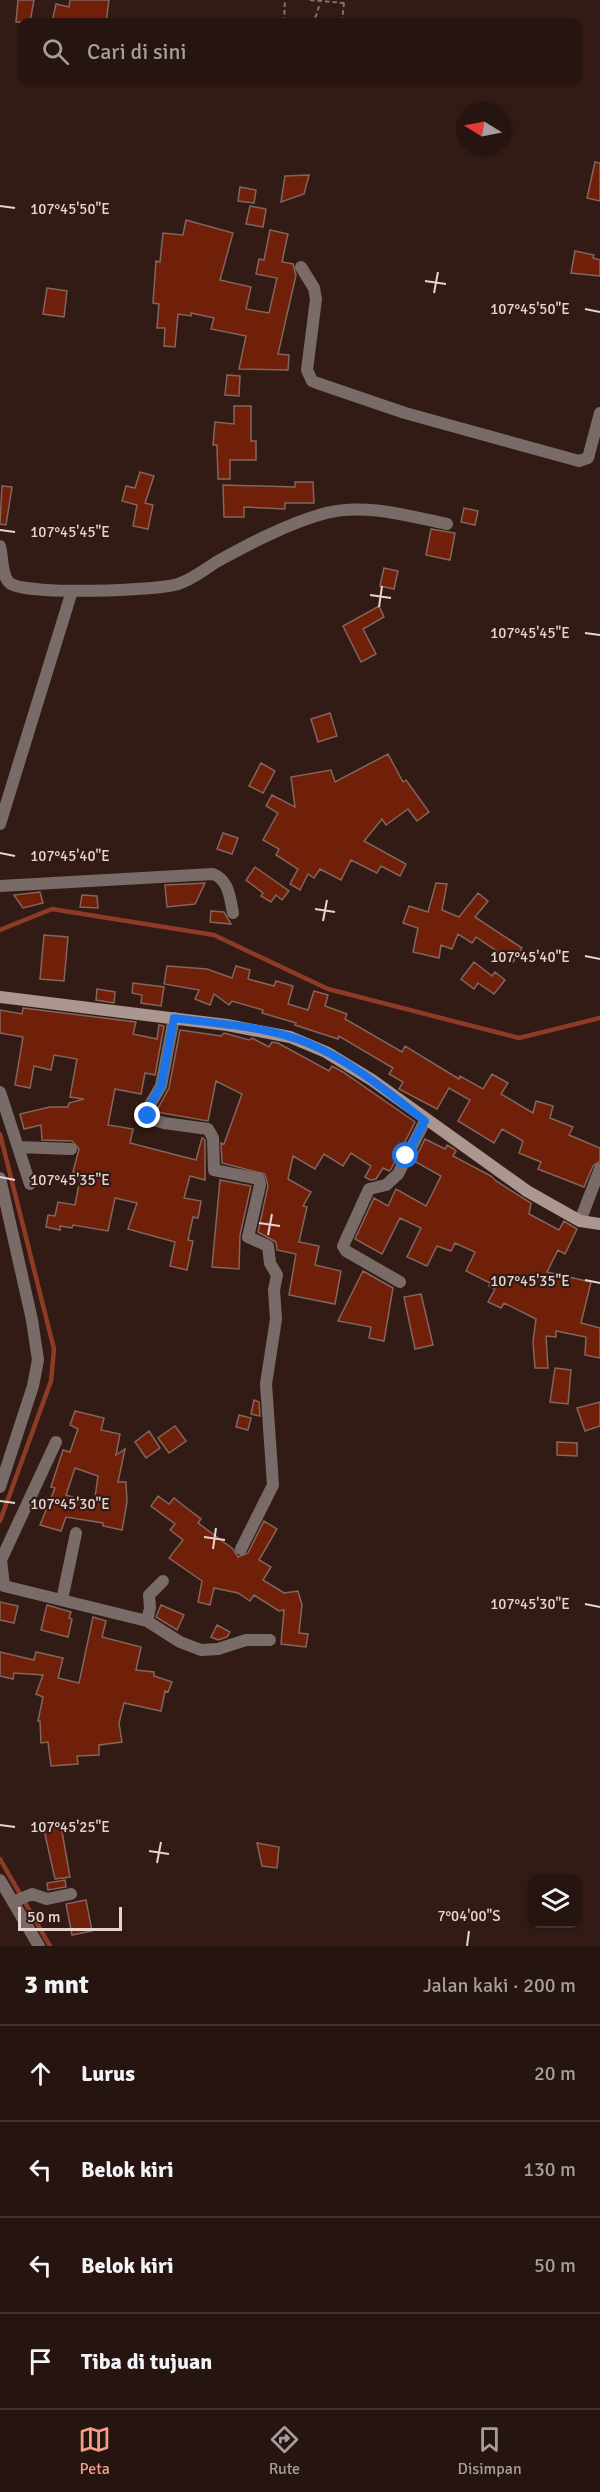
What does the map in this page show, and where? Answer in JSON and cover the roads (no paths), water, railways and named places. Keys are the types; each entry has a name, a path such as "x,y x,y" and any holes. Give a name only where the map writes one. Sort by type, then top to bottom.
{"main road":[{"path":"0,997 260,1030 309,1043 372,1080 425,1121 527,1191 580,1221 600,1224"}],"street":[{"path":"301,267 316,293 308,370 309,376 317,383 405,413 579,461 586,459 590,453 600,413"},
{"path":"0,546 7,579 11,584 72,591 155,588 177,584 284,529 327,513 384,511 447,524"},
{"path":"0,824 72,591"},
{"path":"0,886 213,874 226,885 233,913"},
{"path":"174,1018 161,1086 148,1108 148,1118 164,1124 208,1128 213,1138 213,1170 259,1179 260,1185 248,1237 268,1246 270,1263 278,1275 274,1290 276,1318 266,1384 273,1485 241,1550"},
{"path":"0,1092 30,1184"},
{"path":"400,1282 346,1251 343,1246 369,1189 386,1185 398,1174 425,1121"},
{"path":"18,1147 71,1149"},
{"path":"580,1221 600,1169"},
{"path":"0,1178 32,1320 38,1360 33,1386 0,1486"},
{"path":"56,1442 1,1560 5,1587 147,1622 180,1642 201,1650 218,1649 246,1640 270,1640"},
{"path":"62,1600 76,1533"},
{"path":"147,1622 150,1608 149,1595 164,1581"},
{"path":"0,1880 15,1901 39,1946"},
{"path":"15,1901 30,1894 47,1899 71,1894"}],"waterway":[{"path":"0,930 52,909 214,935 328,989 519,1038 600,1018"},
{"path":"0,1134 54,1349 51,1381 0,1521"},
{"path":"0,1859 50,1946"}]}
